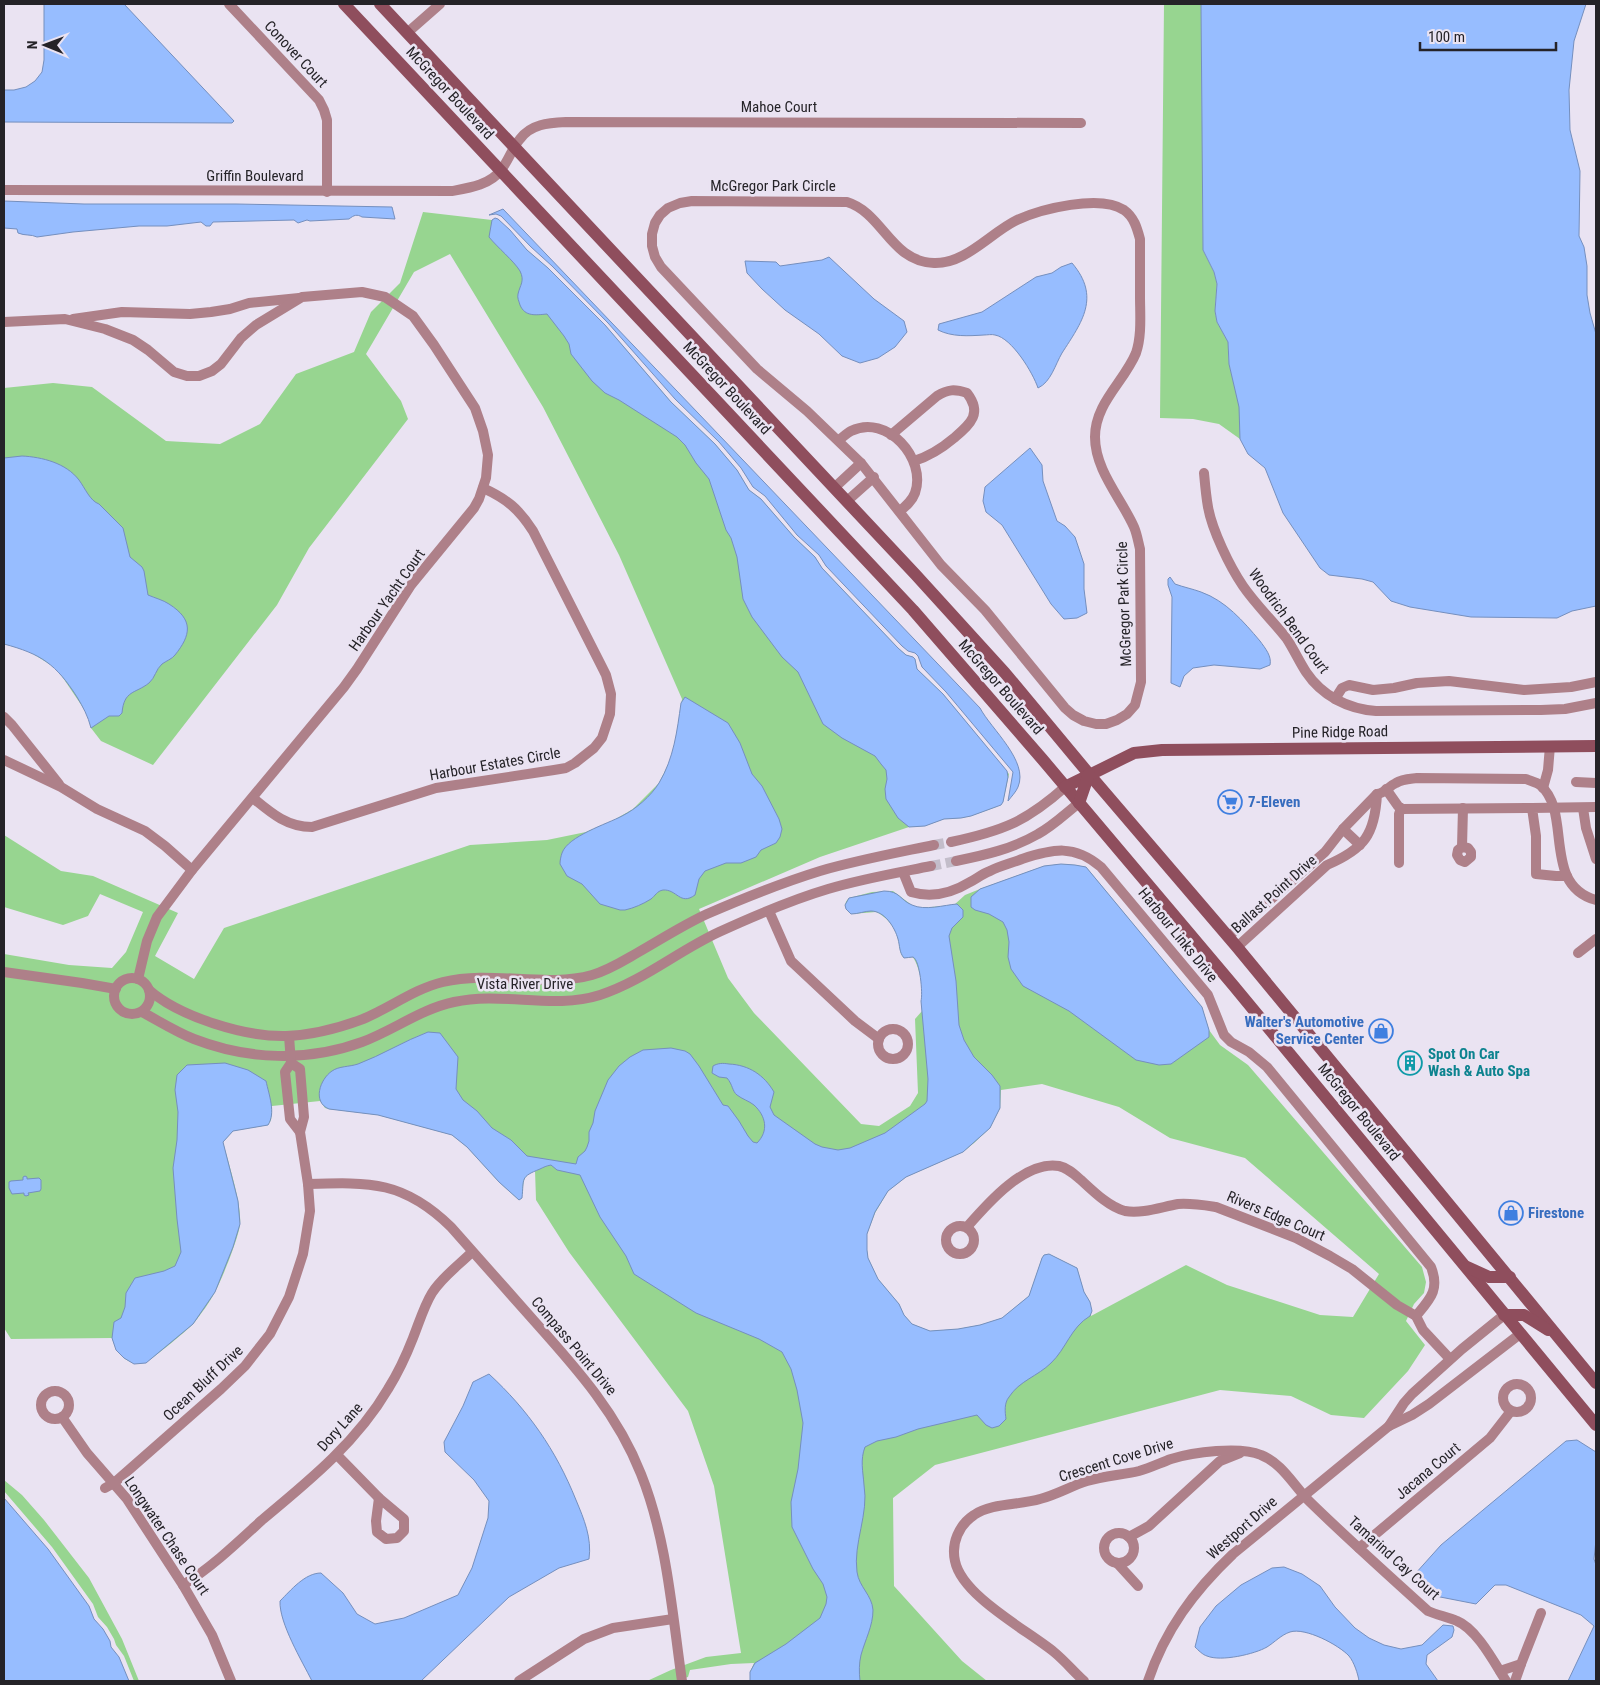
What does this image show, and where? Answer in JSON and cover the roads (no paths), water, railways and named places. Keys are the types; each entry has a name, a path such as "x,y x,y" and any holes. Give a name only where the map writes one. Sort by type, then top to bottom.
{"main road":[{"name":"McGregor Boulevard","path":"344,4 913,610 1233,985 1596,1425"},
{"name":"McGregor Boulevard","path":"380,4 1005,673 1237,947 1596,1383"},
{"name":"Pine Ridge Road","path":"1065,787 1134,754 1162,750 1596,746"},
{"path":"1079,803 1089,774"},
{"path":"1464,1266 1489,1276 1510,1278"},
{"path":"1504,1315 1524,1315 1557,1335"}],"street":[{"name":"Conover Court","path":"229,4 319,100 327,120 326,192"},
{"path":"407,33 440,4"},
{"name":"Mahoe Court","path":"501,171 520,138 544,123 1081,123"},
{"name":"Griffin Boulevard","path":"4,190 452,191 470,188 487,181 501,171"},
{"name":"McGregor Park Circle","path":"692,201 847,202 857,205 865,211 905,254 914,260 935,263 957,259 1008,225 1029,215 1054,207 1101,204 1124,210 1138,228 1140,239 1140,319 1138,342 1136,352 1098,417 1095,439 1100,462 1134,528 1140,549 1141,682 1135,704 1127,714 1106,724 1096,724 1084,721 1064,708 985,610 941,565 874,477 861,463 807,411 757,369 661,267 655,257 652,246 652,234 655,223 660,215 668,208 692,201"},
{"name":"Harbour Yacht Court","path":"4,322 64,319 122,312 190,314 230,309 249,303 362,292 385,297 413,316 434,345 475,408 488,454 488,467 483,488 474,508 411,585 357,669 192,870 154,923 147,941 138,979"},
{"name":"Harbour Yacht Court","path":"64,319 105,329 133,340 174,372 187,376 200,376 212,371 221,364 241,338 256,325 302,297"},
{"path":"891,435 945,391 952,390 967,393 974,406 972,421 941,450 914,461"},
{"path":"838,440 850,431 867,428 878,429 891,435 912,455 917,475 915,494 910,502 900,511"},
{"path":"834,488 861,463"},
{"name":"Woodrich Bend Court","path":"1204,473 1208,508 1220,540 1243,585 1290,644 1312,679 1321,689 1335,699 1352,707 1376,711 1541,710 1565,709 1596,703"},
{"path":"846,501 874,477"},
{"name":"Harbour Estates Circle","path":"253,798 290,824 312,828 436,788 566,768 585,757 602,738 607,727 612,704 610,685 601,664 534,531 508,501 483,488"},
{"path":"1335,699 1342,688 1349,685 1373,690 1394,688 1417,682 1449,681 1524,690 1570,687 1596,682"},
{"path":"4,718 61,787"},
{"path":"1550,746 1548,770 1543,788 1553,807 1561,854 1567,876 1580,893 1596,900"},
{"path":"4,760 61,787 97,809 145,831 192,870"},
{"name":"Ballast Point Drive","path":"1228,937 1324,852 1343,829 1382,792 1401,780 1417,778 1526,778 1543,788"},
{"path":"1576,782 1596,783"},
{"path":"951,842 1012,825 1040,808 1065,787"},
{"path":"1382,792 1400,808 1596,807"},
{"name":"Ballast Point Drive","path":"1237,947 1327,865 1340,860 1360,845 1372,829 1376,806 1382,792"},
{"path":"956,861 991,854 1015,846 1047,828 1079,803"},
{"path":"1399,863 1400,808"},
{"path":"1462,847 1463,808"},
{"path":"1532,808 1536,836 1536,874 1567,876"},
{"path":"1583,808 1586,828 1596,859"},
{"path":"1343,829 1360,845"},
{"name":"Vista River Drive","path":"149,990 175,1007 217,1024 256,1033 289,1036 318,1032 348,1024 371,1015 422,989 452,980 483,977 551,979 578,978 594,975 616,966 698,919 755,894 848,864 934,845"},
{"name":"Harbour Links Drive","path":"903,872 911,892 923,896 958,888 989,871 1053,850 1075,852 1094,860 1208,995 1224,1035 1267,1067 1432,1267 1435,1276 1435,1286 1430,1299 1416,1316"},
{"path":"1311,863 1319,872"},
{"name":"Vista River Drive","path":"142,1012 186,1035 215,1046 291,1060 361,1042 424,1012 454,1002 495,999 570,1000 598,996 628,984 717,933 803,897 830,888 930,866"},
{"path":"769,911 791,961 848,1015 879,1039"},
{"path":"1578,953 1596,939"},
{"path":"4,972 116,989"},
{"path":"138,979 143,981 149,990 150,1002 142,1012 130,1014 120,1009 115,999 116,989 122,981 138,979"},
{"path":"289,1036 291,1060"},
{"name":"Ocean Bluff Drive","path":"109,1485 221,1389 245,1366 270,1334 289,1297 304,1254 310,1211 300,1132 304,1117 300,1069 291,1060 285,1072 287,1096 290,1119 300,1132"},
{"path":"287,1096 302,1094"},
{"name":"Rivers Edge Court","path":"967,1227 985,1207 1021,1176 1035,1168 1049,1165 1070,1171 1116,1208 1126,1211 1151,1210 1180,1204 1202,1204 1231,1212 1272,1228 1330,1256 1352,1269 1397,1306 1416,1316 1422,1330 1450,1359"},
{"name":"Compass Point Drive","path":"308,1184 363,1183 380,1185 415,1198 437,1214 591,1386 615,1421 633,1455 649,1497 663,1552 682,1681"},
{"name":"Dory Lane","path":"183,1585 221,1557 337,1455 375,1411 389,1389 433,1292 446,1276 472,1252"},
{"name":"Westport Drive","path":"1148,1681 1172,1626 1198,1590 1233,1554 1388,1426 1408,1399 1450,1359 1504,1315"},
{"name":"Westport Drive","path":"1388,1426 1412,1415 1429,1404 1520,1334"},
{"name":"Jacana Court","path":"1359,1548 1490,1438 1511,1411"},
{"name":"Longwater Chase Court","path":"62,1417 109,1485 143,1523 183,1585 212,1635 231,1681"},
{"path":"1129,1537 1149,1526 1220,1461 1246,1450"},
{"name":"Crescent Cove Drive","path":"1084,1681 1056,1654 1014,1625 966,1584 959,1574 955,1562 955,1540 960,1529 976,1513 989,1508 1042,1499 1087,1481 1144,1470 1194,1453 1246,1450 1261,1455 1277,1464 1304,1495"},
{"path":"337,1455 379,1498"},
{"name":"Tamarind Cay Court","path":"1304,1495 1428,1610 1437,1615 1458,1621 1475,1634 1506,1681"},
{"path":"1117,1563 1126,1561 1132,1554 1134,1545 1129,1537 1120,1533 1107,1539 1104,1549 1105,1554 1117,1563 1138,1586"},
{"path":"1515,1681 1541,1613"},
{"path":"519,1681 573,1645 603,1631 673,1618"},
{"path":"1500,1671 1521,1664"}],"water":[{"path":"44,4 124,4 234,121 232,123 4,122 4,90 26,87 35,81 42,72 44,60"},
{"path":"1201,4 1586,4 1574,41 1569,90 1570,130 1580,171 1579,236 1584,247 1587,266 1587,295 1596,334 1596,606 1572,611 1557,618 1471,617 1410,607 1391,601 1373,582 1329,575 1320,568 1283,513 1265,468 1248,454 1240,439 1239,407 1229,364 1228,342 1217,322 1215,311 1217,284 1214,272 1203,250"},
{"path":"4,201 84,204 392,207 395,219 357,215 349,219 307,220 298,223 294,220 213,222 210,226 206,226 201,222 73,232 37,237 18,233 17,229 4,228"},
{"path":"503,209 980,708 1014,756 1018,767 1020,777 1018,787 1008,801 1013,772 946,692 922,667 918,656 902,646 826,566 819,555 797,535 765,496 753,487 741,468 719,442 675,399 608,323 501,216 496,214 489,215"},
{"path":"495,218 510,230 527,250 548,268 605,325 671,402 715,444 737,470 749,490 761,499 794,537 815,557 822,568 898,648 906,655 915,659 917,669 943,694 1007,771 1008,777 1001,805 971,816 944,819 925,826 909,827 898,818 886,799 886,770 875,756 842,738 823,724 798,672 782,657 752,617 743,599 737,557 709,479 685,445 677,437 605,393 592,381 571,354 569,344 547,314 531,314 522,309 518,297 522,280 520,271 489,237 492,220"},
{"path":"829,257 874,299 904,321 907,332 895,347 878,358 860,363 842,356 819,334 785,310 762,289 747,273 745,261 776,262 780,266 822,260"},
{"path":"1072,263 1081,275 1085,287 1087,298 1085,309 1082,320 1049,377 1038,388 1021,357 1002,338 995,335 954,335 938,330 939,324 982,312 1036,277 1052,273"},
{"path":"1030,448 1042,465 1043,481 1057,521 1065,526 1075,537 1084,564 1084,589 1087,613 1077,618 1064,619 1051,604 1002,525 986,512 983,501 985,487"},
{"path":"22,456 53,462 74,474 93,500 123,528 130,557 144,571 148,595 169,604 183,616 186,622 187,634 174,656 160,666 149,683 128,696 122,713 119,716 109,716 91,728 77,697 54,668 38,656 4,644 4,458"},
{"path":"1170,577 1175,584 1210,596 1234,612 1264,646 1269,655 1270,665 1260,669 1214,665 1193,668 1184,676 1180,687 1171,683 1172,597 1168,585"},
{"path":"685,697 728,723 740,743 752,774 762,786 779,819 782,829 780,837 776,843 761,850 756,857 741,863 726,863 705,871 699,879 695,895 690,898 682,898 668,890 663,890 659,891 645,903 625,910 600,904 582,884 567,876 560,864 562,853 572,841 580,836 633,810 656,788 668,764 676,734 681,703"},
{"path":"1061,864 1086,867 1202,1007 1209,1030 1209,1037 1171,1064 1159,1065 1136,1060 1069,1011 1023,986 1011,969 1008,957 1009,942 1007,930 1003,922 971,907 971,897 980,889 1044,866"},
{"path":"884,891 893,892 917,907 929,908 957,904 963,910 963,917 952,928 949,936 956,981 959,1025 964,1040 974,1057 1000,1086 1000,1108 990,1128 963,1152 906,1177 888,1191 875,1212 867,1234 868,1258 878,1279 899,1304 904,1315 912,1324 930,1331 958,1329 1002,1318 1029,1296 1042,1258 1044,1255 1049,1254 1077,1268 1092,1311 1090,1316 1073,1332 1051,1363 1013,1391 1006,1402 1006,1419 999,1426 992,1428 986,1425 977,1415 918,1429 877,1441 865,1447 862,1461 865,1496 856,1561 858,1577 872,1605 873,1616 860,1658 860,1681 750,1681 750,1672 755,1663 786,1644 820,1618 827,1597 823,1584 813,1569 792,1527 791,1502 798,1469 803,1423 791,1369 782,1352 759,1339 696,1313 634,1274 626,1256 600,1217 580,1175 557,1170 551,1165 545,1167 526,1176 523,1182 522,1198 519,1200 499,1182 467,1147 452,1135 378,1115 329,1109 321,1101 319,1096 320,1090 324,1079 335,1069 358,1064 428,1032 440,1033 458,1057 456,1089 463,1100 477,1111 492,1128 511,1140 527,1156 576,1164 578,1157 587,1147 595,1111 608,1080 619,1066 643,1050 671,1048 690,1054 723,1105 728,1106 753,1142 757,1143 763,1134 764,1124 761,1114 754,1105 735,1093 727,1078 719,1077 712,1073 713,1066 723,1063 743,1066 755,1072 766,1081 774,1092 770,1107 774,1115 815,1144 838,1150 850,1148 885,1133 927,1101 928,1079 921,985 915,959 902,956 898,939 885,917 871,911 851,914 845,905 849,898"},
{"path":"225,1063 248,1070 266,1081 272,1109 268,1125 233,1131 223,1142 238,1201 240,1224 215,1292 193,1324 146,1363 134,1364 116,1350 112,1338 114,1322 121,1318 125,1307 126,1293 135,1278 164,1271 175,1266 181,1252 173,1168 177,1140 178,1112 175,1090 177,1075 187,1065"},
{"path":"25,1176 27,1179 39,1178 41,1180 40,1191 28,1193 29,1195 26,1196 24,1193 12,1194 9,1182 23,1180"},
{"path":"489,1374 516,1402 540,1432 559,1464 584,1521 590,1551 589,1559 559,1568 509,1597 421,1681 312,1681 287,1631 280,1601 309,1576 321,1573 343,1593 357,1614 375,1624 404,1618 458,1595 472,1568 488,1518 489,1501 474,1480 445,1452 444,1442 473,1382"},
{"path":"1577,1440 1596,1452 1596,1540 1594,1559 1596,1565 1596,1681 1568,1681 1594,1626 1581,1615 1506,1585 1495,1585 1476,1604 1430,1595 1415,1577 1415,1574 1441,1545 1566,1441"},
{"path":"4,1498 48,1549 89,1606 94,1619 103,1629 110,1641 111,1647 119,1657 129,1681 4,1681"},
{"path":"1284,1567 1302,1574 1320,1586 1335,1607 1355,1628 1369,1638 1384,1645 1401,1649 1422,1645 1443,1625 1453,1626 1452,1637 1427,1655 1426,1664 1438,1681 1359,1681 1353,1661 1349,1656 1330,1642 1304,1632 1290,1632 1262,1650 1229,1658 1213,1658 1202,1654 1195,1647 1200,1627 1216,1606 1241,1585 1272,1568"}],"tunnel":[{"path":"934,845 951,842"},
{"path":"931,866 956,861"}],"place":[{"name":"7-Eleven","path":"1230,802"},
{"name":"Walter's Automotive Service Center","path":"1381,1031"},
{"name":"Spot On Car Wash & Auto Spa","path":"1410,1063"},
{"name":"Firestone","path":"1511,1213"}]}
